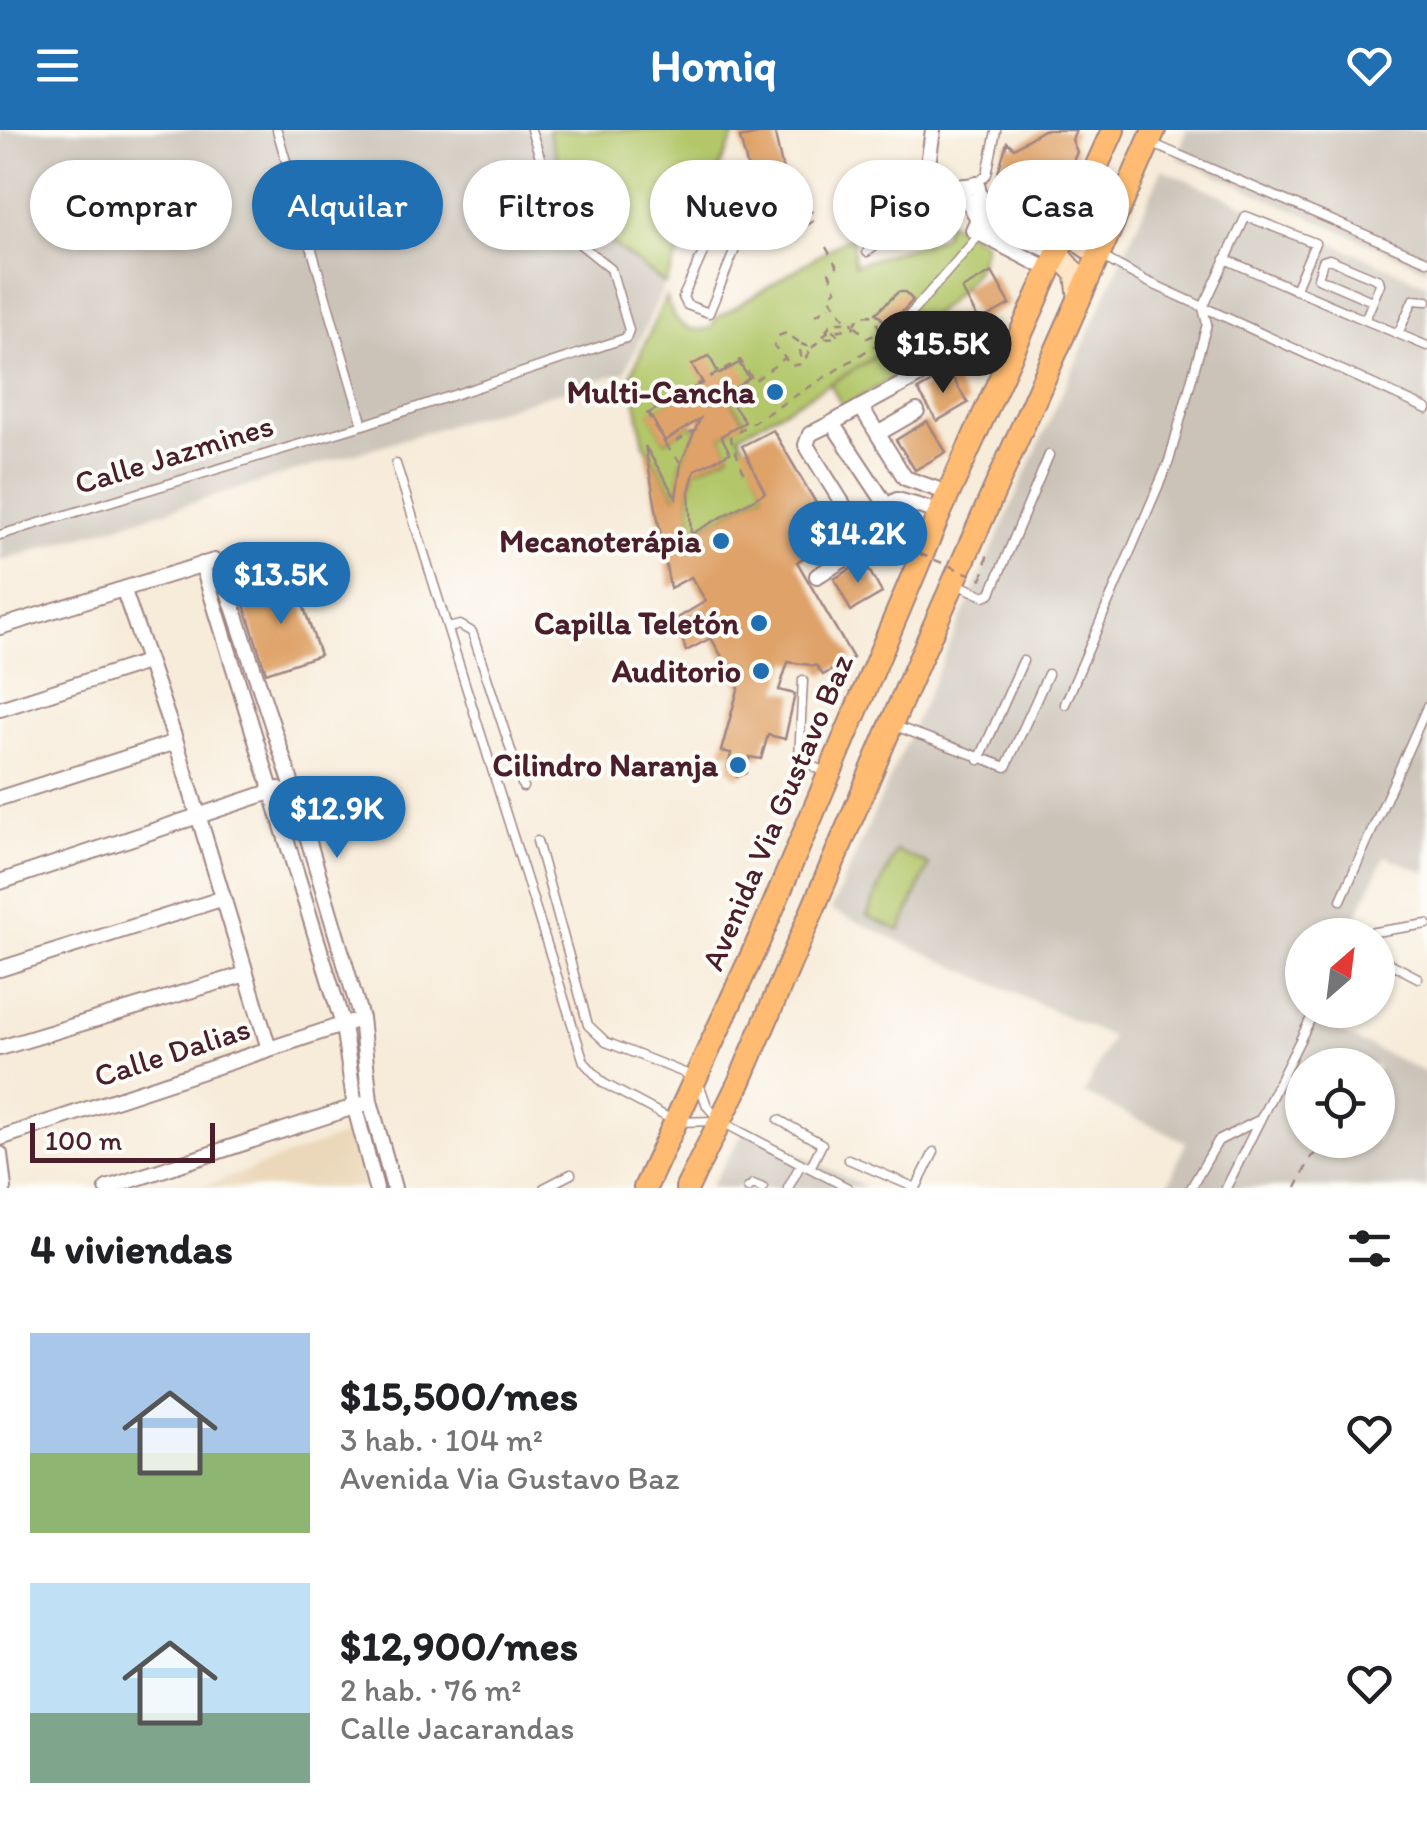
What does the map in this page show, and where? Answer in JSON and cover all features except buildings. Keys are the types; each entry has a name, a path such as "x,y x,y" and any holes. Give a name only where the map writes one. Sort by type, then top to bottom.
{"main road":[{"name":"Avenida Via Gustavo Baz","path":"1099,160 1113,130"},
{"path":"687,1188 720,1121 952,582 1152,136"},
{"name":"Avenida Via Gustavo Baz","path":"645,1188 698,1078 944,502 1059,250"},
{"path":"1091,250 1098,255"},
{"path":"1054,262 1076,274 1079,300"}],"street":[{"path":"929,160 934,130"},
{"path":"966,187 976,184 978,228"},
{"path":"966,200 978,228 1054,262"},
{"path":"856,525 806,445 810,434 938,365"},
{"path":"861,408 905,478 944,502"},
{"path":"878,433 917,411"},
{"path":"832,424 888,506"},
{"path":"817,576 856,552 848,531 888,506 900,500 944,502"},
{"path":"0,627 209,563"},
{"path":"209,563 292,785 361,1018 370,1101 394,1188"},
{"path":"209,563 271,792 343,1025 355,1108 376,1188"},
{"path":"124,591 176,742 270,1049"},
{"path":"0,709 147,662"},
{"path":"0,798 176,742"},
{"path":"0,882 292,785"},
{"path":"0,970 221,898"},
{"path":"0,1048 246,974"},
{"name":"Calle Dalias","path":"0,1138 361,1018"},
{"path":"107,1188 370,1101"},
{"path":"0,1154 4,1188"}],"lane":[{"path":"277,130 363,425"},
{"name":"Calle Jazmines","path":"0,535 363,425 628,335 611,269 565,232 531,130"},
{"path":"976,184 987,174 996,130"},
{"path":"1152,136 1427,260"},
{"path":"1065,704 1169,461 1207,324 1202,308 1248,216 1313,242 1295,290"},
{"path":"893,334 978,228"},
{"path":"718,233 738,242 709,313 687,305 683,297 710,237 718,233"},
{"path":"1098,255 1202,308 1427,409"},
{"path":"1365,320 1372,301 1379,280 1330,259 1323,261 1318,274 1322,281 1372,301"},
{"path":"1224,260 1427,346"},
{"path":"1398,334 1413,300 1427,301"},
{"path":"952,582 984,596 990,593 1049,455"},
{"path":"396,464 584,1062 603,1083 676,1122 720,1121"},
{"path":"448,628 460,624 472,632 524,786"},
{"path":"980,760 1023,661"},
{"path":"891,724 1006,767 1048,674"},
{"path":"802,680 799,758 829,774"},
{"path":"1342,900 1427,707"},
{"path":"537,841 588,1025 606,1042 698,1078 701,1094 720,1121 848,1188"},
{"path":"1395,929 1427,924"},
{"path":"1395,966 1418,978"},
{"path":"1226,1188 1306,1028"},
{"path":"779,1120 822,1144 788,1188"},
{"path":"1191,1188 1218,1142 1257,1121"},
{"path":"848,1159 916,1188 934,1152"},
{"path":"544,1188 572,1174"},
{"path":"884,1188 889,1178"},
{"path":"748,1188 753,1184 763,1188"}],"path":[{"path":"826,248 836,267 829,272 836,290 830,296 832,305 866,338 875,336 879,327 871,315 860,316 855,325"},
{"path":"816,315 832,305"},
{"path":"825,335 832,322 846,321"},
{"path":"812,348 799,344 790,334 778,336 775,350 791,366 802,364 832,329 855,325"},
{"path":"825,335 840,336 832,329"},
{"path":"744,473 730,436 893,334"},
{"path":"799,344 802,364"},
{"path":"730,399 785,358"},
{"path":"680,463 647,412 740,360 754,381"},
{"path":"667,447 695,430"},
{"path":"905,548 982,579 990,560"},
{"path":"1296,1188 1311,1158"}],"shaded area":[{"path":"0,130 548,130 558,160 463,160 463,250 620,250 665,284 625,372 0,561"},
{"path":"1186,130 1427,130 1427,269 1177,158"},
{"path":"1162,169 1427,284 1427,873 1385,856 1356,918 1285,918 1285,1028 1331,1028 1373,1048 1285,1048 1285,1158 1395,1158 1395,1058 1427,1073 1427,1188 1167,1188 1186,1142 1084,1094 1111,1037 831,910"},
{"path":"747,1127 866,1188 709,1188"},
{"path":"350,1133 370,1188 200,1188"}],"green space":[{"path":"548,130 737,130 723,160 650,160 650,250 681,250 665,284 620,250 630,250 630,160 558,160"},
{"path":"966,231 984,241 977,267 955,295 923,323 841,377 739,435 765,492 692,533 689,492 695,470 730,454 721,436 745,421 727,395 739,364 650,413 665,441 692,424 696,431 681,463 677,499 644,444 631,375 666,296 681,324 702,330 711,328 716,319 833,247 833,250 853,250 854,265 901,250 966,250"},
{"path":"879,355 893,378 843,407 830,384"},
{"path":"896,851 929,865 900,931 867,916"}],"place":[{"name":"Multi-Cancha","path":"775,392"},
{"name":"Mecanoterápia","path":"721,541"},
{"name":"Capilla Teletón","path":"759,623"},
{"name":"Auditorio","path":"761,671"},
{"name":"Cilindro Naranja","path":"738,765"}]}
